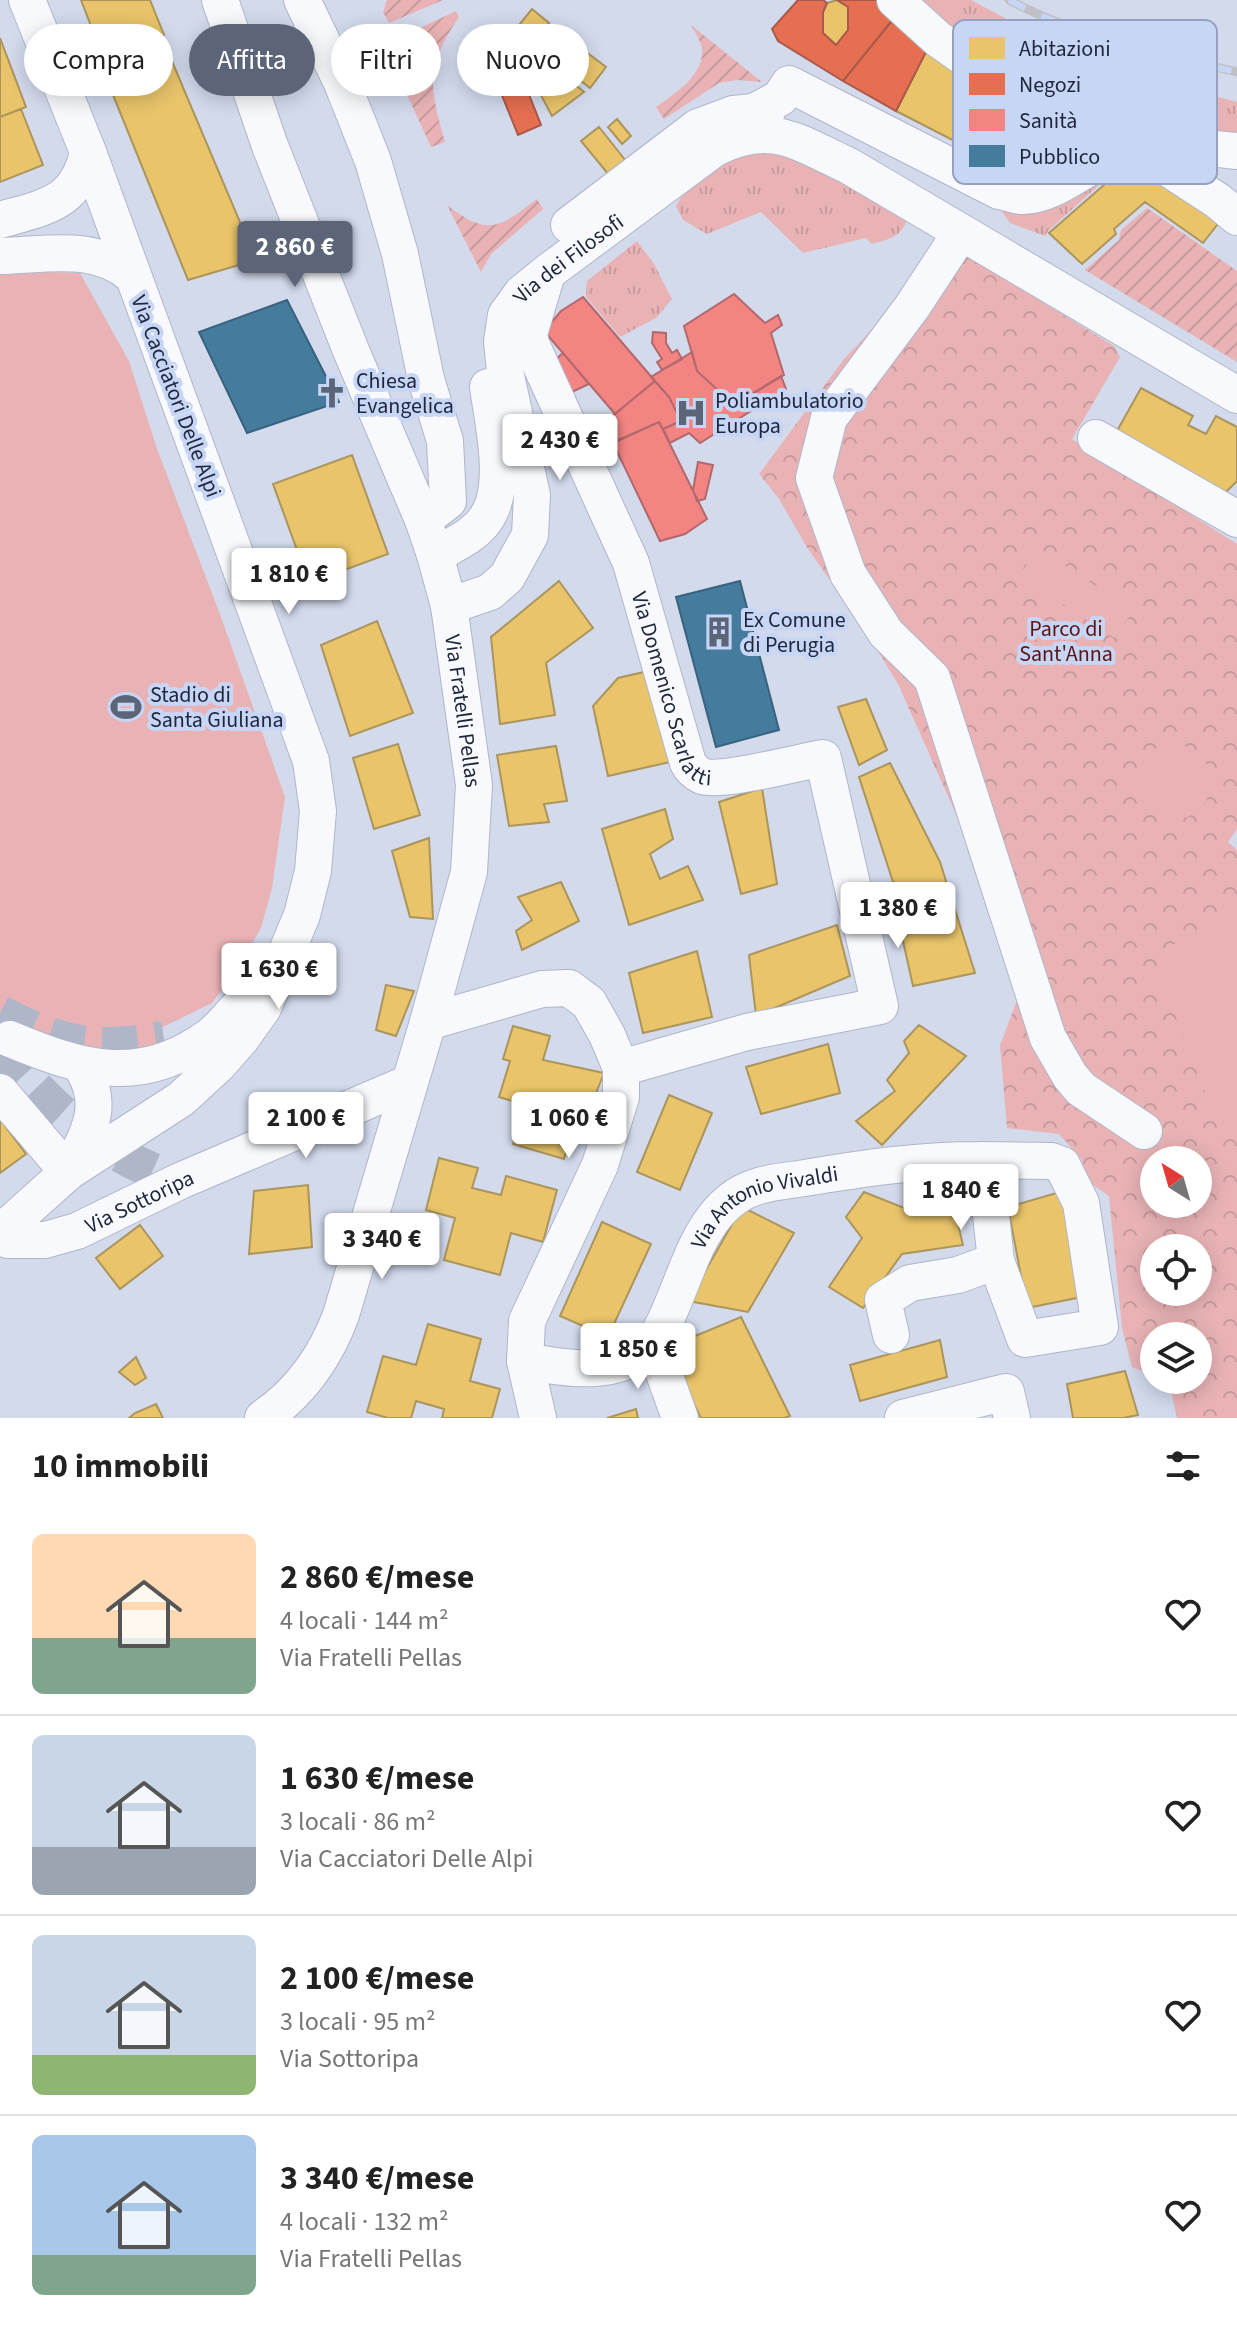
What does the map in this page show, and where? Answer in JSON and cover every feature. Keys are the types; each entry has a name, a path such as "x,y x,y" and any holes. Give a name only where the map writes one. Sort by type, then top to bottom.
{"street":[{"name":"Via Cacciatori Delle Alpi","path":"27,0 88,152 311,761 318,811 313,871 302,915 263,1008 218,1065 181,1099 68,1172"},
{"name":"Via Fratelli Pellas","path":"220,0 270,146 435,555 449,606 474,785 469,872 428,1022 333,1336 304,1382 283,1405 263,1418"},
{"path":"302,0 342,83 373,161 400,254 426,379 445,441 448,501 423,520"},
{"path":"895,0 953,50"},
{"path":"754,112 780,98 789,84 953,168"},
{"name":"Via dei Filosofi","path":"435,555 468,537 486,519 498,493 484,345 489,309 502,286 520,265 698,127 716,119 754,112 779,117 814,135 849,166"},
{"name":"Via dei Filosofi","path":"449,606 490,592 507,577 530,535 532,495 505,371 502,342 506,315 522,293 548,272 657,160 715,148 736,138 783,135 849,166 1237,395"},
{"path":"1217,150 1237,151"},
{"path":"0,220 60,200 84,174 88,152"},
{"path":"985,184 999,191 1023,196 1046,191 1059,184"},
{"path":"1198,184 1231,203"},
{"path":"954,243 912,307 829,418 814,478 848,574 886,633 932,678 1048,1038 1081,1089 1144,1131"},
{"path":"0,256 99,255 117,262 132,275"},
{"name":"Via Domenico Scarlatti","path":"548,272 529,334 531,344 631,563 688,763 692,770 704,777 722,777 823,758 880,1006 747,1032 621,1068"},
{"path":"1096,438 1237,519"},
{"path":"10,1039 81,1066 125,1069 161,1062 189,1050 213,1034 282,963"},
{"path":"428,1022 542,989 569,988 589,1003 621,1068 621,1097 600,1165 527,1321 525,1361 538,1418"},
{"path":"164,1039 231,1013"},
{"path":"1,1232 68,1172 92,1120 92,1083 81,1066"},
{"name":"Via Sottoripa","path":"1,1232 8,1240 45,1240 77,1231 170,1178 409,1083"},
{"path":"0,1092 68,1172"},
{"name":"Via Antonio Vivaldi","path":"653,1343 693,1254 712,1220 732,1199 759,1185 923,1160 980,1160 1051,1161 1062,1165 1081,1203 1100,1327 1025,1339 996,1261 988,1187 980,1160"},
{"path":"891,1335 883,1300 910,1283 958,1275 996,1261"},
{"path":"525,1361 556,1367 596,1369 628,1360 653,1343 680,1418"},
{"path":"903,1418 1006,1392 1012,1418"}],"green space":[{"path":"387,0 443,0 389,23 383,12"},
{"path":"909,0 971,0 1008,20 953,20 953,33"},
{"path":"456,11 459,17 441,48 441,24 428,24"},
{"path":"691,25 762,82 737,80 719,83 664,119 656,107 687,83 702,58 701,45"},
{"path":"408,96 434,96 445,142 431,147"},
{"path":"1217,97 1237,102 1237,145 1217,144"},
{"path":"781,148 907,220 904,226 894,236 872,244 866,238 803,253 761,212 707,234 683,220 676,206 705,173 744,152"},
{"path":"1035,184 1100,184 1045,236 1010,223 991,196"},
{"path":"537,199 543,209 491,254 481,272 447,205 473,222 493,225 513,217"},
{"path":"1147,208 1237,271 1237,362 1085,270 1119,240 1121,230"},
{"path":"637,241 654,264 672,299 656,318 620,337 586,297 587,281"},
{"name":"Parco di Sant'Anna","path":"951,246 1114,346 1120,357 1072,439 1237,544 1237,829 1228,842 1237,850 1237,1418 1177,1418 1172,1394 1212,1394 1212,1322 1140,1322 1140,1370 1132,1367 1122,1328 1109,1196 1083,1178 1082,1160 1059,1134 1007,1128 1000,1045 1019,995 976,859 898,684 867,633 806,546 779,499 759,474 844,359"},
{"name":"Stadio di Santa Giuliana","path":"0,273 80,273 129,361 156,446 285,797 272,888 261,928 233,976 212,1003 161,1028 163,1051 81,1051 31,1036 0,1020"},
{"path":"1038,547 1133,611 1114,638 1020,575"},
{"path":"1173,744 1188,747 1200,755 1208,767 1211,782 1208,797 1200,809 1188,817 1173,820 1158,817 1146,809 1138,797 1135,782 1138,767 1146,755 1158,747"},
{"path":"1237,914 1237,1125 1216,1121 1163,984 1164,949"}],"building: Abitazioni":[{"path":"81,0 150,0 160,24 90,24"},
{"path":"837,0 848,7 848,30 836,45 823,33 823,12 827,3"},
{"path":"532,9 549,23 548,24 520,24"},
{"path":"0,38 26,107 0,117"},
{"path":"930,44 953,61 953,140 896,111"},
{"path":"589,54 606,67 589,87"},
{"path":"173,64 256,260 188,280 113,96 173,96"},
{"path":"541,96 579,96 552,116"},
{"path":"21,109 43,165 0,182 0,117"},
{"path":"617,119 631,136 622,144 608,127"},
{"path":"599,127 626,161 609,175 581,141"},
{"path":"1105,184 1178,184 1224,216 1203,243 1145,202 1114,229 1116,234 1082,264 1049,233"},
{"path":"1141,388 1193,416 1188,425 1206,434 1216,416 1237,427 1237,481 1221,497 1117,431"},
{"path":"352,455 388,554 309,583 273,484"},
{"path":"559,581 593,628 546,663 555,715 500,724 491,637"},
{"path":"377,621 413,713 350,736 321,645"},
{"path":"644,672 670,762 608,776 593,706 618,678"},
{"path":"866,699 887,750 859,765 838,707"},
{"path":"398,744 420,815 374,829 353,758"},
{"path":"556,746 567,801 544,804 549,822 509,826 497,755"},
{"path":"890,763 940,862 975,973 913,986 895,905 906,887 893,882 859,777"},
{"path":"762,788 777,884 741,894 719,802"},
{"path":"665,809 673,839 650,854 660,879 688,866 703,900 629,925 602,829"},
{"path":"429,838 433,919 410,917 392,851"},
{"path":"561,882 579,921 522,950 516,931 532,920 518,897"},
{"path":"837,925 850,976 756,1016 749,955"},
{"path":"697,951 712,1017 643,1033 629,973"},
{"path":"386,985 414,991 396,1036 376,1030"},
{"path":"919,1025 966,1056 882,1145 856,1121 895,1091 887,1080 909,1053 904,1041"},
{"path":"513,1026 550,1036 543,1060 604,1073 590,1108 578,1112 564,1159 513,1144 525,1105 499,1097 510,1061 503,1059"},
{"path":"828,1044 840,1093 761,1114 746,1067"},
{"path":"669,1095 712,1113 680,1190 637,1172"},
{"path":"0,1119 26,1154 0,1173"},
{"path":"439,1158 478,1168 472,1188 501,1195 506,1176 557,1190 543,1242 511,1233 500,1275 444,1260 455,1218 426,1210"},
{"path":"308,1185 312,1247 249,1254 254,1191"},
{"path":"950,1190 963,1245 902,1254 863,1308 829,1287 862,1238 846,1217 864,1192 904,1208"},
{"path":"1067,1190 1087,1296 1027,1308 1008,1207"},
{"path":"742,1207 794,1233 748,1312 688,1301"},
{"path":"602,1222 651,1244 608,1337 560,1316"},
{"path":"140,1225 163,1256 120,1289 96,1258"},
{"path":"741,1317 790,1416 701,1418 666,1348"},
{"path":"428,1324 481,1339 470,1381 500,1389 492,1418 442,1418 444,1409 416,1401 411,1418 388,1418 367,1412 383,1356 416,1365"},
{"path":"940,1340 947,1377 860,1401 850,1365"},
{"path":"136,1357 146,1378 135,1385 119,1372"},
{"path":"1125,1371 1138,1415 1073,1418 1067,1384"},
{"path":"156,1404 163,1418 129,1418 135,1413"},
{"path":"636,1409 638,1418 607,1418"}],"building: Negozi":[{"path":"798,0 823,0 827,3 823,12 823,33 836,45 848,30 848,7 837,0 882,0 898,13 843,81 778,41 772,29"},
{"path":"891,22 930,44 896,111 843,81"},
{"path":"502,96 530,96 541,125 518,135"}],"building: Sanità":[{"path":"734,294 765,323 778,315 782,325 771,333 784,375 734,405 697,371 684,326"},
{"path":"583,297 655,381 615,414 544,331 561,311"},
{"path":"653,332 666,333 666,343 672,353 677,350 682,359 662,370 657,362 662,359 652,343"},
{"path":"692,352 697,371 734,405 781,376 786,389 700,443 689,433 670,443 663,429 681,421 669,397 651,377"},
{"path":"563,353 589,384 570,393 555,360"},
{"path":"655,381 669,397 681,421 663,429 659,422 607,445 599,427"},
{"path":"659,422 707,519 685,534 660,541 613,443"},
{"path":"698,462 713,465 705,499 697,501 693,490"}],"building: Pubblico":[{"path":"287,300 339,402 247,433 199,332"},
{"name":"Ex Comune di Perugia","path":"740,581 779,730 716,747 676,597"}],"tunnel":[{"path":"0,1013 43,1033 79,1043 117,1045 164,1039"},
{"path":"0,1048 72,1122 112,1150 160,1174"}],"railway":[{"path":"1009,0 1053,20"},
{"path":"1217,67 1237,72"}],"place":[{"name":"Chiesa Evangelica","path":"332,393"},
{"name":"Poliambulatorio Europa","path":"691,413"},
{"name":"Ex Comune di Perugia","path":"719,632"},
{"name":"Stadio di Santa Giuliana","path":"126,707"}]}
